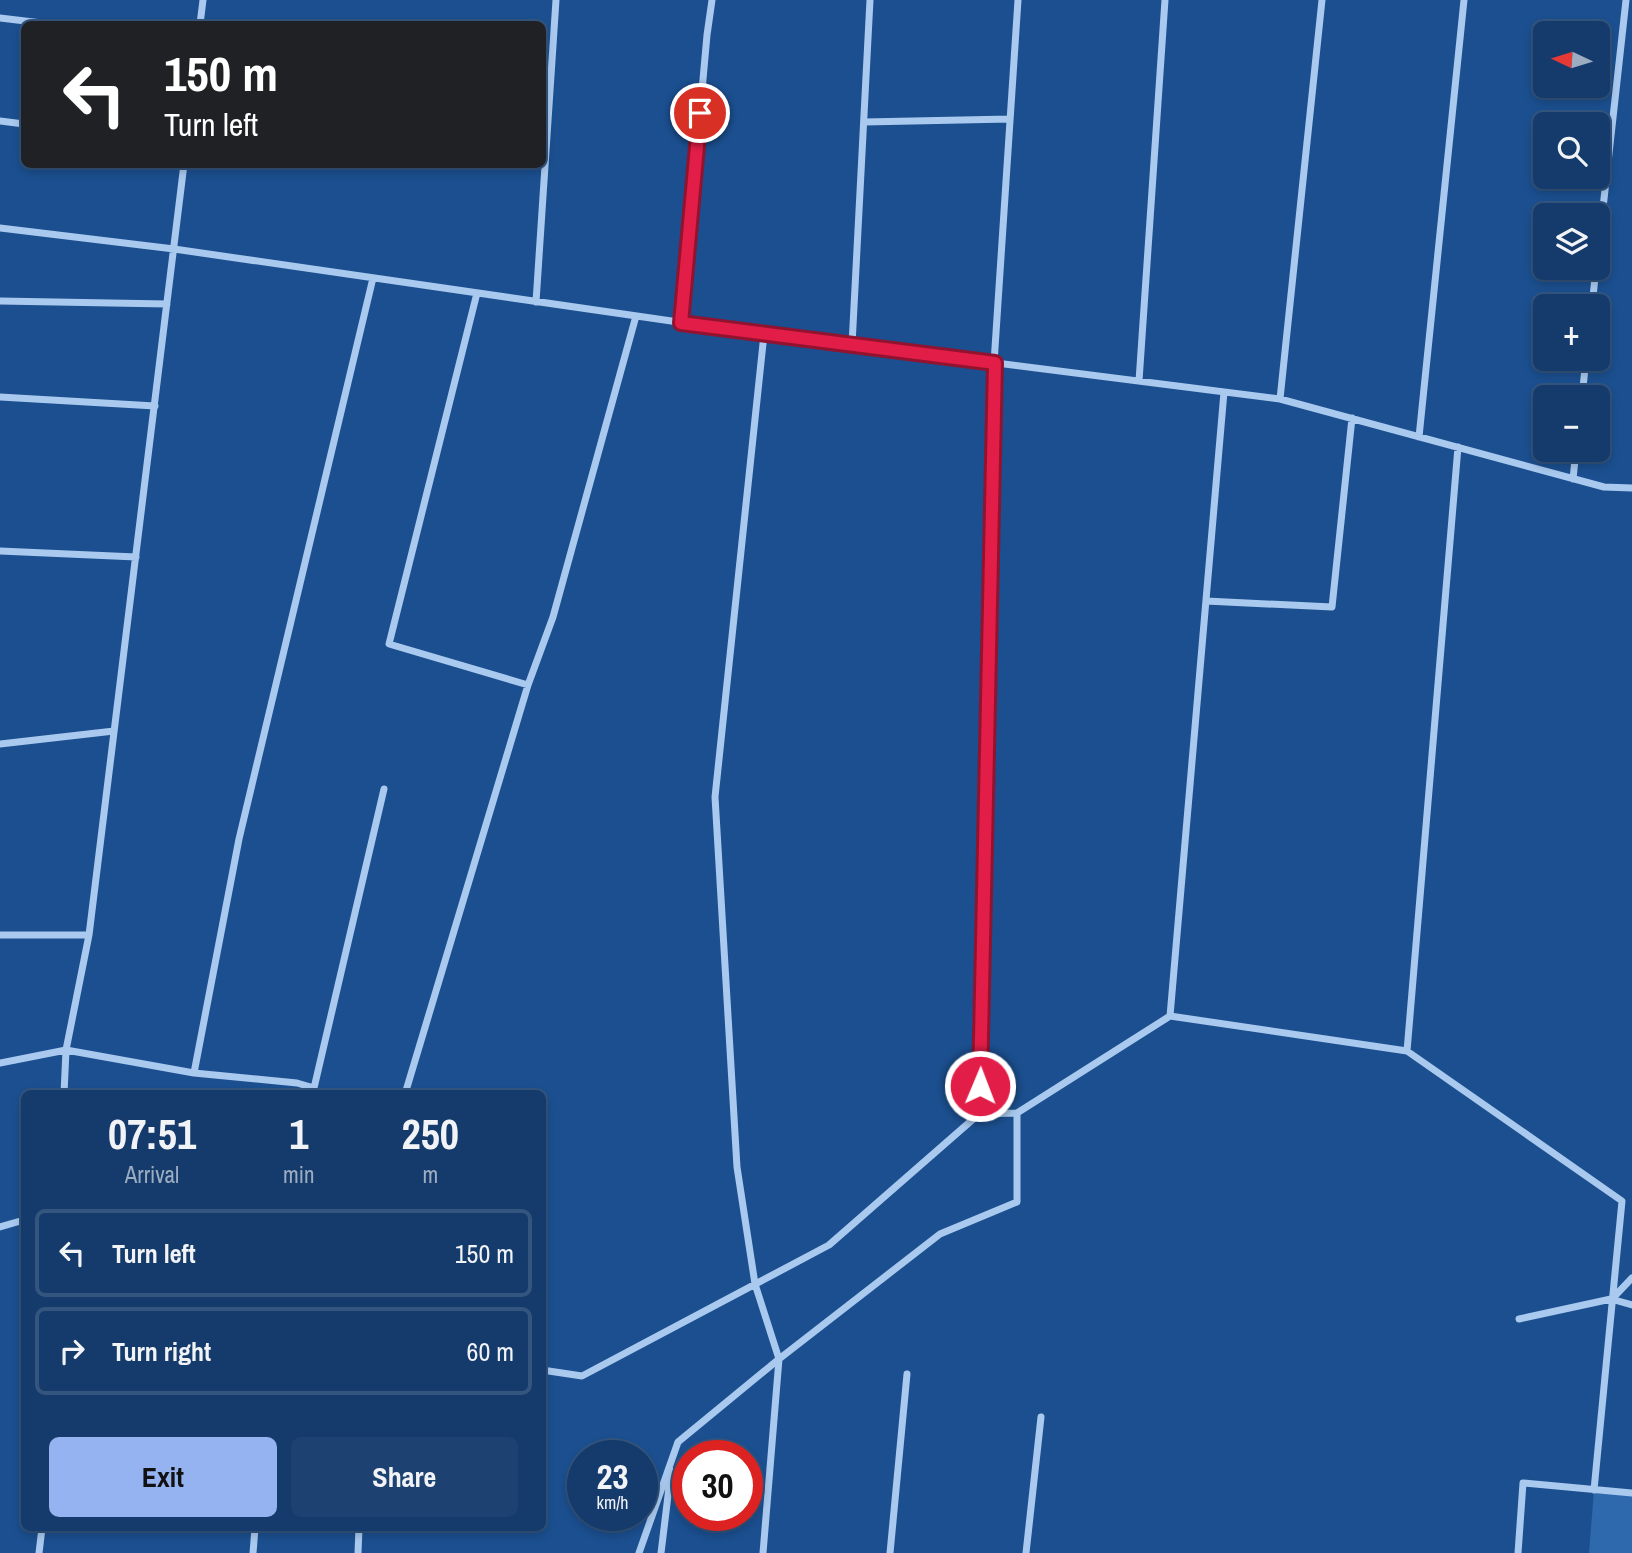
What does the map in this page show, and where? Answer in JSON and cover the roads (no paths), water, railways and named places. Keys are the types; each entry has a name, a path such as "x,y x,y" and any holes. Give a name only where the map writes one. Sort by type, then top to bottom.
{"street":[{"path":"200,21 203,0"},
{"path":"546,127 556,0"},
{"path":"681,323 706,35 712,0"},
{"path":"852,345 870,0"},
{"path":"979,1114 995,363 1018,0"},
{"path":"1139,381 1165,0"},
{"path":"1280,399 1322,0"},
{"path":"1419,437 1464,0"},
{"path":"1604,203 1626,0"},
{"path":"0,18 25,21"},
{"path":"863,122 1010,119"},
{"path":"0,121 21,124"},
{"path":"64,1090 66,1050 89,935 184,168"},
{"path":"536,302 543,168"},
{"path":"0,228 174,249 681,323 1280,399 1604,487 1632,488"},
{"path":"194,1073 239,839 373,278"},
{"path":"477,293 389,644 528,685"},
{"path":"0,301 167,304"},
{"path":"406,1090 528,685 553,617 636,316"},
{"path":"764,334 715,797 737,1167 755,1284 779,1359 764,1553"},
{"path":"1170,1016 1224,391"},
{"path":"0,397 155,406"},
{"path":"1206,601 1332,607 1352,418"},
{"path":"1407,1051 1458,447"},
{"path":"1573,478 1575,462"},
{"path":"0,551 136,557"},
{"path":"0,744 114,732"},
{"path":"0,1063 66,1050 194,1073 297,1083 314,1088 384,789"},
{"path":"0,935 89,935"},
{"path":"546,1371 582,1376 829,1245 979,1114 1017,1113 1170,1016 1407,1051 1622,1201 1594,1490"},
{"path":"296,1090 297,1083"},
{"path":"680,1440 779,1359 940,1234 1017,1202 1017,1113"},
{"path":"0,1227 21,1221"},
{"path":"1611,1299 1632,1278"},
{"path":"1519,1320 1611,1299 1632,1305"},
{"path":"890,1553 907,1374"},
{"path":"1026,1553 1041,1417"},
{"path":"639,1553 672,1457"},
{"path":"662,1553 672,1457"},
{"path":"1518,1553 1523,1483 1632,1493"},
{"path":"39,1553 42,1531"},
{"path":"253,1553 255,1531"},
{"path":"358,1553 359,1531"}]}
